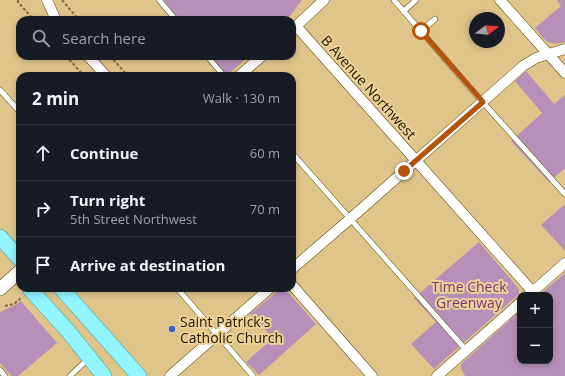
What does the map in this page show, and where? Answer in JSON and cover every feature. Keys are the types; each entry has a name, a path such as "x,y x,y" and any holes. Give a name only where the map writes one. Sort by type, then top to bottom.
{"main road":[{"path":"0,237 16,255"},
{"path":"0,289 16,275"},
{"path":"33,292 68,331 104,376"},
{"path":"65,292 139,376"}],"street":[{"path":"47,0 54,16"},
{"path":"296,26 324,0"},
{"path":"500,0 565,73"},
{"name":"B Avenue Northwest","path":"296,30 416,161 530,292"},
{"path":"296,265 350,219 523,66 536,58 565,49"},
{"path":"92,60 102,72"},
{"path":"244,72 257,60"},
{"path":"532,292 565,263"},
{"path":"296,290 372,376"},
{"path":"170,376 265,292"},
{"path":"437,376 517,306"}],"lane":[{"path":"159,0 173,16"},
{"path":"394,0 565,194"},
{"path":"404,11 416,0"},
{"path":"421,31 435,19"},
{"path":"210,60 221,72"},
{"path":"0,90 16,108"},
{"path":"296,158 466,350"},
{"path":"180,292 254,376"},
{"path":"69,376 90,358"},
{"path":"0,370 5,376"}],"path":[{"path":"18,0 18,2 30,16"},
{"path":"62,0 76,16"},
{"path":"70,60 80,72"},
{"path":"114,60 124,72"},
{"path":"5,306 14,304 27,292"}],"green space":[{"path":"163,0 302,0 290,16 177,16"},
{"path":"557,0 565,0 565,42 555,44 544,39 535,28 561,6"},
{"path":"214,60 244,60 230,72 224,72"},
{"path":"526,71 554,104 565,95 565,168 549,182 511,141 542,113 515,81"},
{"path":"565,204 565,251 541,225"},
{"name":"Time Check Greenway","path":"479,242 519,289 517,296 434,369 411,344 436,322 414,298"},
{"path":"565,273 565,376 465,376 461,368 461,364 517,314 517,364 553,364 553,292 543,292"},
{"path":"276,292 287,292 316,324 259,375 246,362 273,338 250,314"},
{"path":"21,301 57,343 18,376 11,376 0,363 0,313"}],"place":[{"name":"Saint Patrick's Catholic Church","path":"172,329"}],"route":[{"path":"404,171 483,102 421,31"}]}
